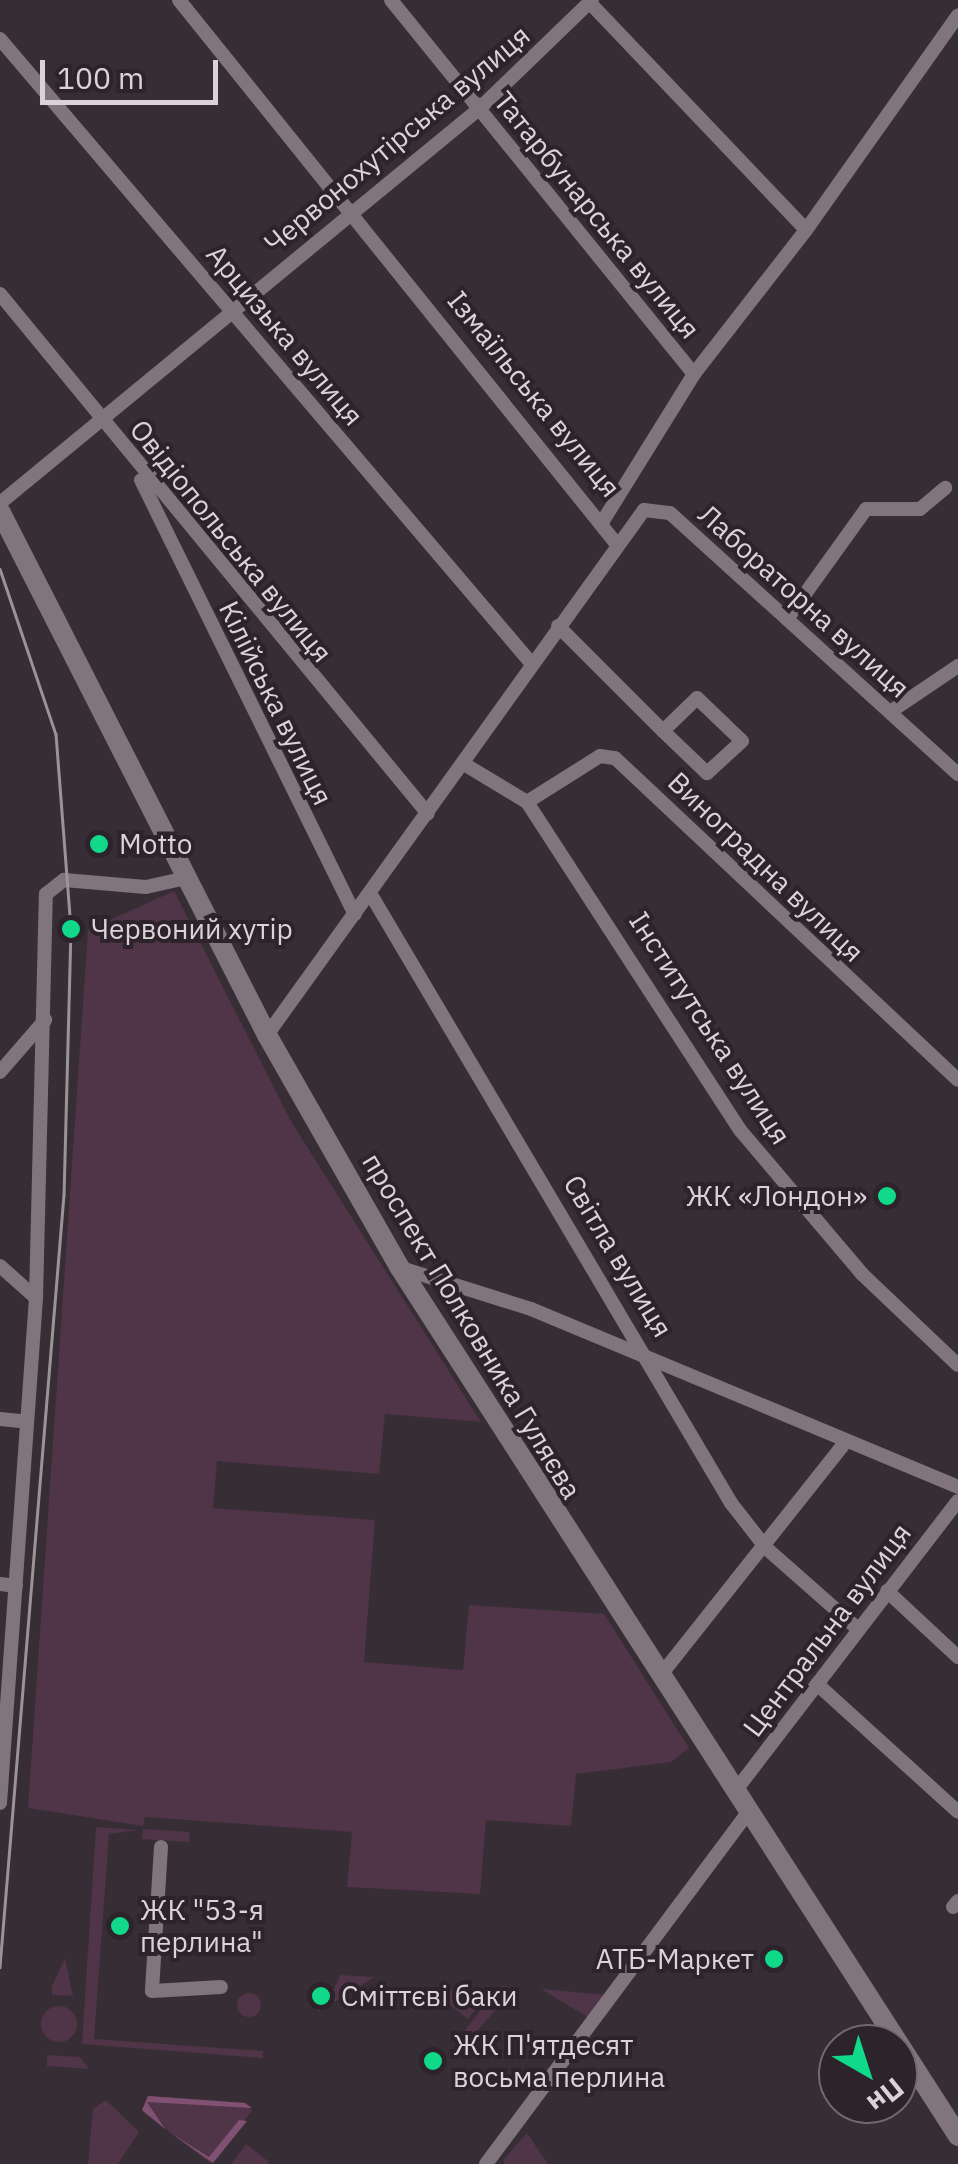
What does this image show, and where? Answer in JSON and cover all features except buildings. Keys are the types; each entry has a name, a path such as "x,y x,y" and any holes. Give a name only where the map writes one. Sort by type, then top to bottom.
{"main road":[{"name":"проспект Полковника Гуляєва","path":"0,507 6,538 267,1035 400,1268 958,2136"}],"street":[{"name":"Ізмаїльська вулиця","path":"179,0 354,209 604,521 615,542 464,764 267,1035"},
{"name":"Татарбунарська вулиця","path":"391,0 694,374 604,521"},
{"name":"Червонохутірська вулиця","path":"0,507 354,209 480,109 591,1"},
{"path":"591,1 806,230"},
{"path":"694,374 806,230 958,14"},
{"name":"Арцизька вулиця","path":"0,38 532,664"},
{"name":"Овідіопольська вулиця","path":"0,294 428,814"},
{"name":"Кілійська вулиця","path":"131,457 355,914"},
{"path":"786,618 866,508 920,509 945,488"},
{"name":"Лабораторна вулиця","path":"615,542 636,514 662,510 958,774"},
{"path":"558,626 707,773 742,741 697,698 664,730"},
{"path":"890,712 958,666"},
{"name":"Виноградна вулиця","path":"527,802 600,756 616,758 958,1080"},
{"name":"Інститутська вулиця","path":"464,764 527,802 740,1130 862,1274 958,1365"},
{"path":"0,1802 8,1585 36,1298 51,884 186,878"},
{"name":"Світла вулиця","path":"370,893 649,1358 843,1446 958,1487"},
{"path":"0,1072 46,1020"},
{"path":"0,1266 36,1298"},
{"path":"400,1268 649,1358 764,1546 858,1629"},
{"path":"0,1419 26,1422"},
{"path":"660,1676 843,1446"},
{"name":"Центральна вулиця","path":"736,1790 958,1501"},
{"path":"888,1592 958,1657"},
{"path":"818,1684 958,1812"},
{"path":"486,2164 750,1811"},
{"path":"160,1847 152,1991 222,1987"}],"shaded area":[{"path":"174,891 292,1123 481,1422 385,1414 379,1474 217,1461 213,1508 375,1520 364,1662 463,1670 469,1605 604,1614 689,1748 671,1762 576,1774 571,1826 486,1820 480,1894 347,1887 352,1832 145,1817 143,1826 28,1808 88,930"},
{"path":"96,1827 139,1830 109,1834 94,2039 263,2051 263,2058 82,2044"},
{"path":"143,1829 190,1832 189,1842 142,1839"},
{"path":"65,1958 73,1996 52,1995 52,1986"},
{"path":"340,1975 375,1977 318,2012 315,2004 327,2005"},
{"path":"500,1986 515,1987 473,2036 465,2030"},
{"path":"429,1989 488,1993 468,2019"},
{"path":"541,1989 606,1995 589,2018"},
{"path":"249,1993 261,2005 249,2017 237,2005"},
{"path":"59,2006 72,2011 77,2024 72,2037 59,2042 46,2037 41,2024 46,2011"},
{"path":"47,2055 80,2057 89,2069 47,2066"},
{"path":"148,2096 245,2103 252,2111 210,2163 143,2112"},
{"path":"148,2096 245,2103 252,2108 147,2102 165,2129 142,2110"},
{"path":"106,2100 139,2132 118,2164 88,2164 93,2109"},
{"path":"239,2120 247,2121 213,2163 172,2134 209,2157"},
{"path":"527,2133 548,2164 504,2164 504,2159"},
{"path":"246,2144 269,2162 268,2164 231,2164"}],"tram line":[{"path":"0,569 56,734 71,929 64,1195 0,1967"}],"place":[{"name":"Motto","path":"99,844"},
{"name":"Червоний хутір","path":"71,929"},
{"name":"ЖК «Лондон»","path":"887,1196"},
{"name":"ЖК \"53-я перлина\"","path":"120,1926"},
{"name":"АТБ-Маркет","path":"774,1959"},
{"name":"Сміттєві баки","path":"321,1996"},
{"name":"ЖК П'ятдесят восьма перлина","path":"433,2061"}]}
